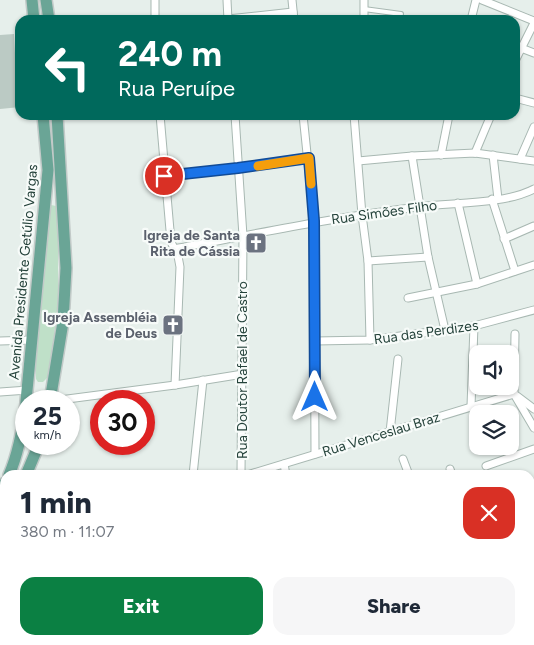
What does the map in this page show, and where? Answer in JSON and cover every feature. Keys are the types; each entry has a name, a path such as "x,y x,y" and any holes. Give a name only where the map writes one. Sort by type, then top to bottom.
{"main road":[{"path":"32,0 34,15"},
{"path":"46,0 48,15"},
{"name":"Avenida Presidente Getúlio Vargas","path":"28,390 48,170 43,120"},
{"name":"Avenida Presidente Getúlio Vargas","path":"53,390 62,322 66,268 57,120"},
{"name":"Avenida Presidente Getúlio Vargas","path":"11,470 17,455"},
{"path":"28,470 34,455"}],"street":[{"path":"154,0 155,15"},
{"path":"227,0 228,15"},
{"path":"292,0 293,15"},
{"path":"364,0 364,15"},
{"path":"472,15 476,0"},
{"path":"482,0 494,2 534,22 520,52"},
{"path":"269,15 293,12"},
{"path":"522,48 534,53"},
{"path":"520,99 534,103"},
{"path":"160,120 171,242 178,256 180,267 176,385"},
{"name":"Rua Doutor Rafael de Castro","path":"235,120 243,236 242,470"},
{"path":"304,120 314,221 315,454"},
{"path":"354,120 362,215 368,261 370,340"},
{"path":"441,155 449,120"},
{"path":"475,153 489,120"},
{"path":"520,159 534,127"},
{"path":"358,161 475,153 534,161"},
{"path":"493,155 495,199 504,239 515,271"},
{"path":"412,156 428,257 445,330"},
{"path":"164,176 309,158"},
{"path":"531,190 534,198"},
{"name":"Rua Simões Filho","path":"174,249 314,221 419,206 513,197 531,190"},
{"path":"458,203 477,284"},
{"path":"504,239 534,226"},
{"path":"368,261 428,257"},
{"path":"408,298 477,284 534,265"},
{"name":"Rua das Perdizes","path":"316,340 370,340 445,330 474,326 534,310"},
{"path":"471,405 474,326"},
{"path":"515,334 515,345"},
{"path":"0,341 32,340"},
{"path":"390,432 398,359"},
{"path":"80,397 243,374"},
{"path":"194,470 203,380"},
{"path":"0,392 15,395"},
{"name":"Rua Venceslau Braz","path":"475,405 510,395"},
{"path":"515,395 534,409"},
{"path":"515,395 534,428"},
{"name":"Rua Venceslau Braz","path":"264,470 469,407"},
{"path":"486,466 534,449"},
{"path":"34,470 37,455"},
{"path":"402,459 407,470"},
{"path":"284,464 285,470"}],"lane":[{"path":"364,9 401,14"}],"green space":[{"path":"51,205 56,206 58,304 49,376 43,382 38,382 36,379 36,344"}],"building":[{"path":"14,34 15,108 0,109 0,35"}],"slow traffic":[{"path":"258,166 309,158 311,184"}],"place":[{"name":"Igreja de Santa Rita de Cássia","path":"256,243"},
{"name":"Igreja Assembléia de Deus","path":"173,325"}],"route":[{"path":"164,176 309,158 314,221 315,397"}]}
